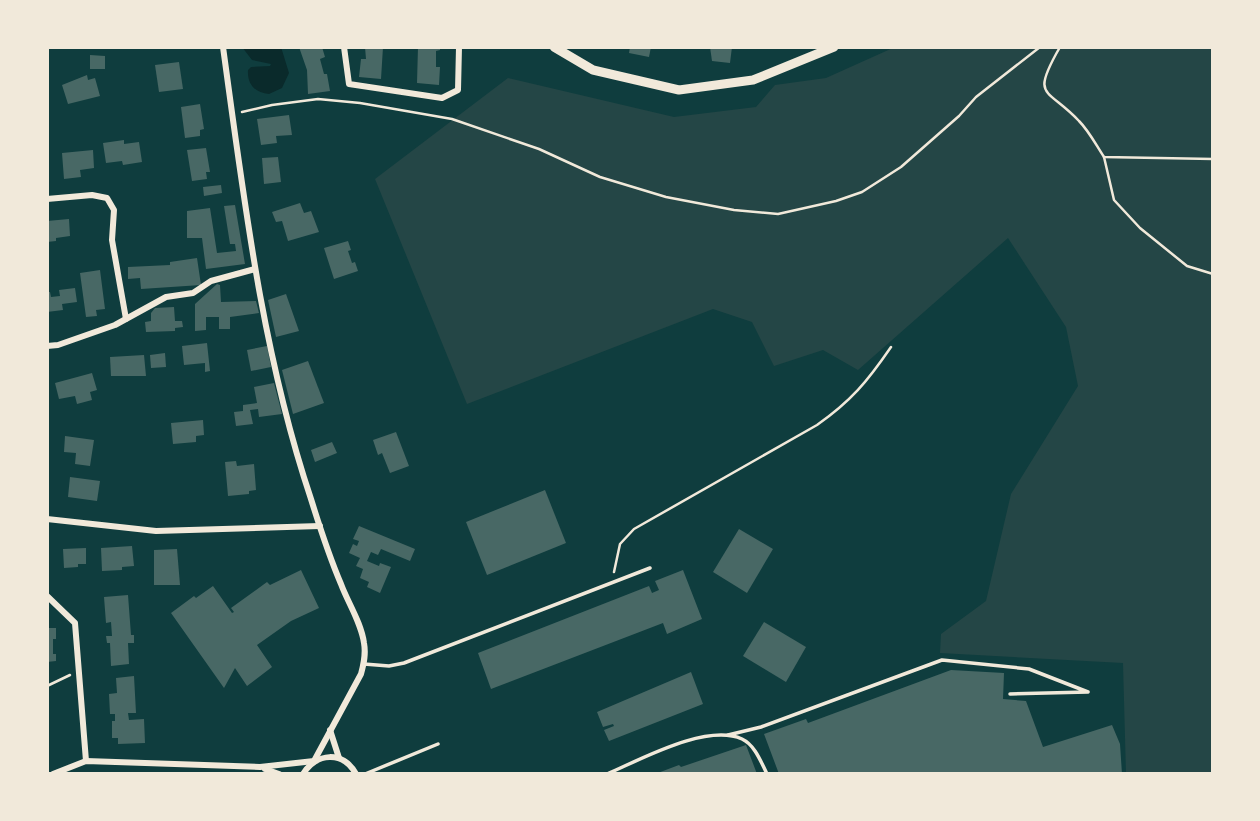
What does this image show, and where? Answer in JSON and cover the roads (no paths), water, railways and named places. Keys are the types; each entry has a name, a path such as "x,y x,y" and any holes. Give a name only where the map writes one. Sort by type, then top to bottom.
{"main road":[{"path":"554,47 593,70 679,90 753,80 834,47"}],"street":[{"path":"223,47 255,269 290,427 320,526 341,586 363,636 366,654 361,674 314,761 303,774"},
{"path":"344,47 349,84 442,98 458,90 460,47"},
{"path":"47,199 92,195 107,198 114,210 113,240 127,318"},
{"path":"47,346 58,345 115,325 166,298 193,293 211,281 255,269"},
{"path":"47,519 156,531 320,526"},
{"path":"47,596 75,622 86,761"},
{"path":"330,730 339,758"},
{"path":"53,774 86,761 260,767 314,761 321,757 339,758 347,762 356,774"},
{"path":"260,767 279,774"}],"lane":[{"path":"364,664 388,666 404,663 650,568"},
{"path":"728,736 761,727 942,660 1029,669 1088,692 1010,694"},
{"path":"607,774 681,743 707,736 728,736 744,740 755,751 767,774"},
{"path":"365,774 438,744"}]}
